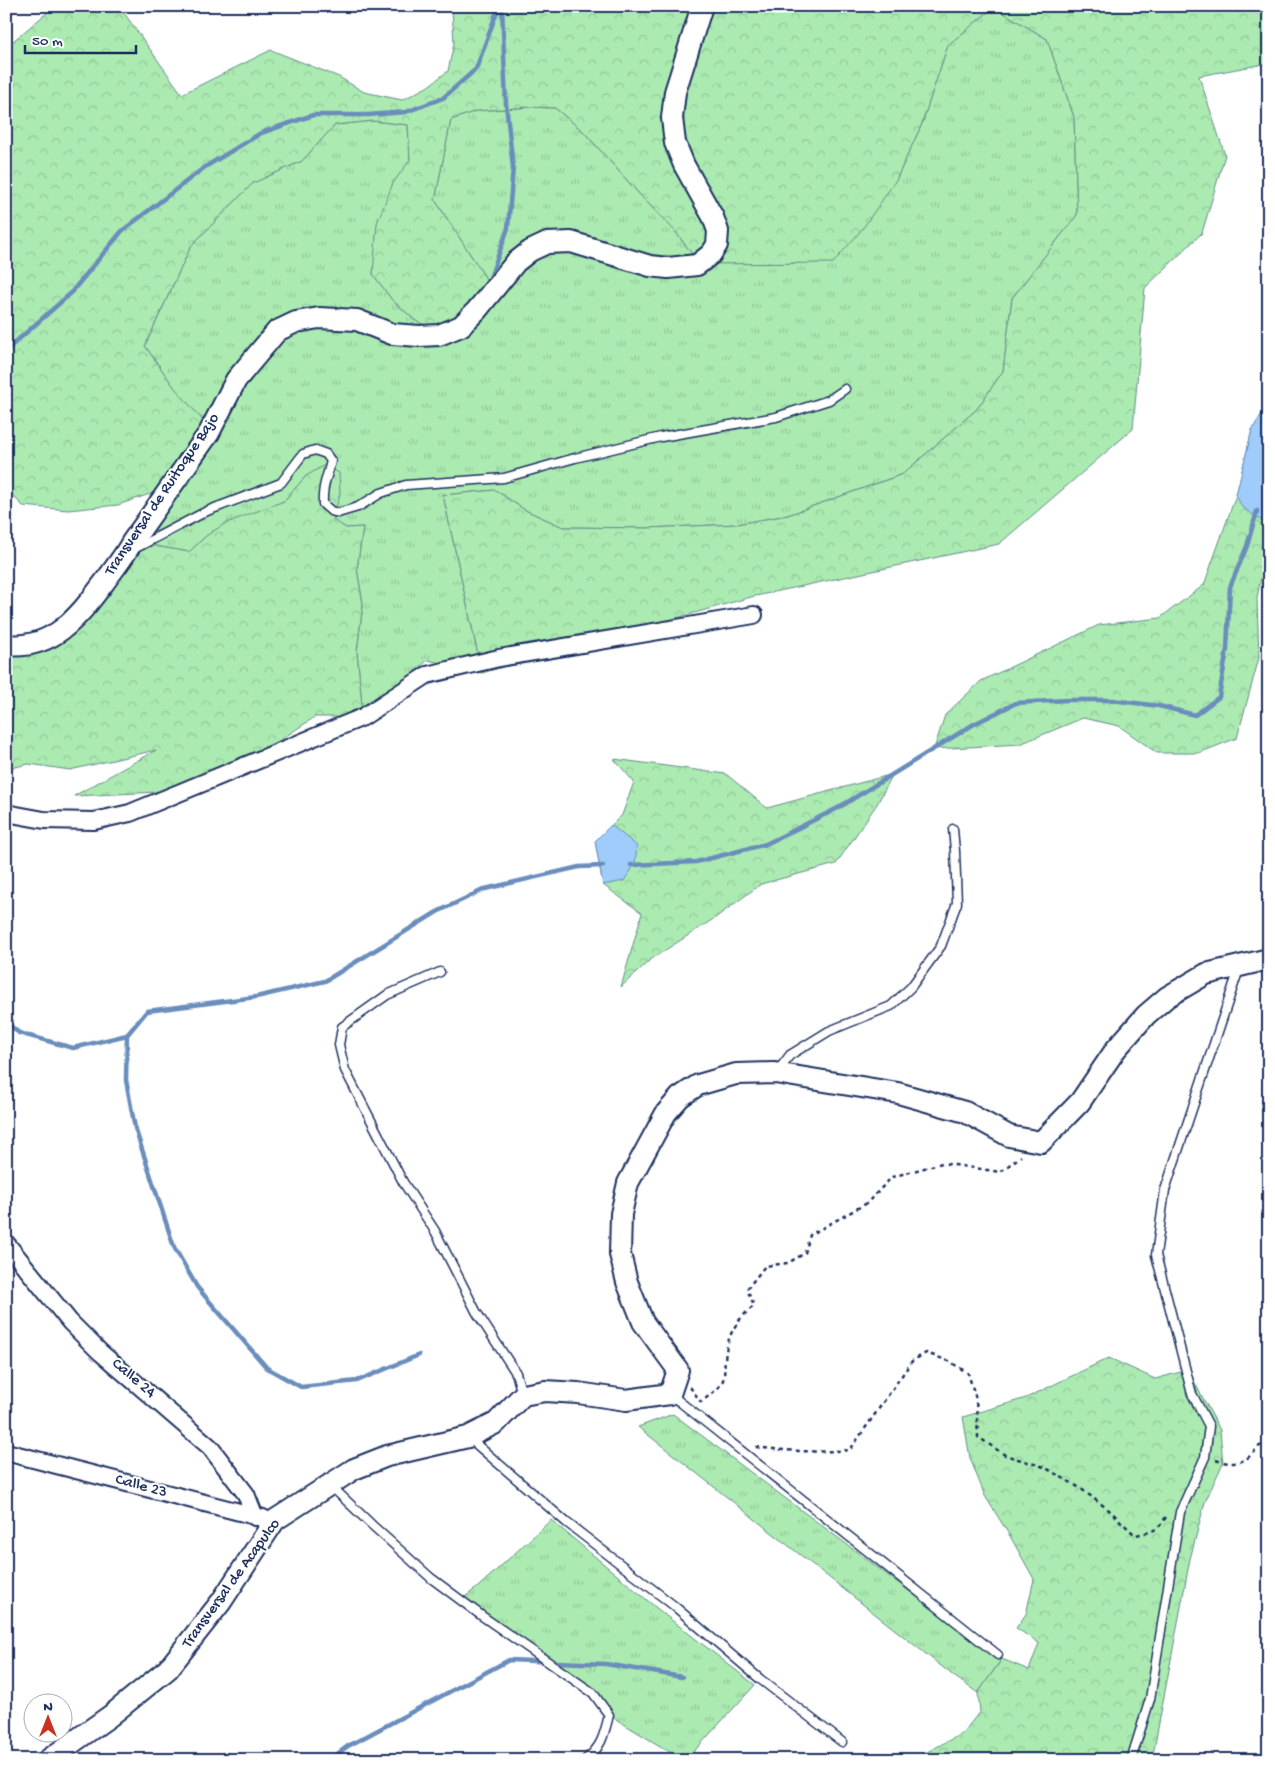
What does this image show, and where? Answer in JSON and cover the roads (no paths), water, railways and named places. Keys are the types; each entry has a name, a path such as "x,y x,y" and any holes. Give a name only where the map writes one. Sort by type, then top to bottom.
{"street":[{"name":"Transversal de Ruitoque Bajo","path":"6,645 37,643 60,632 81,612 126,553 209,433 236,380 277,331 296,322 319,318 357,320 392,334 419,336 439,334 461,326 477,310 516,262 530,251 547,243 571,242 650,266 668,268 697,265 711,254 716,245 718,231 713,217 684,165 675,143 672,118 674,92 702,6"},
{"path":"6,814 44,820 94,821 130,813 363,717 428,675 499,658 754,615"},
{"path":"522,1395 545,1391 578,1393 626,1400 670,1394 678,1370 643,1322 627,1282 620,1254 621,1214 628,1182 666,1113 680,1096 698,1085 736,1074 776,1073 898,1093 965,1112 1009,1136 1041,1142 1080,1102 1116,1049 1146,1015 1167,997 1206,974 1269,959"},
{"name":"Calle 24","path":"6,1243 70,1322 210,1447 246,1494 255,1517"},
{"name":"Transversal de Acapulco","path":"48,1760 110,1716 168,1669 221,1602 276,1520 354,1469 388,1456 468,1438 496,1423 522,1395"},
{"name":"Calle 23","path":"6,1452 255,1517 276,1520"}],"lane":[{"path":"126,553 182,526 207,510 281,483 303,454 315,450 326,454 331,461 327,478 322,488 323,504 331,511 338,513 358,507 381,493 406,485 504,478 661,437 776,417 830,400 845,389"},
{"path":"776,1073 790,1055 829,1031 891,1006 911,987 942,946 957,903 956,851 953,829"},
{"path":"1131,1760 1150,1699 1180,1512 1205,1457 1209,1426 1192,1394 1156,1255 1165,1190 1240,966"},
{"path":"440,972 388,994 342,1027 339,1045 345,1070 403,1182 435,1231 477,1313 516,1373 522,1395"},
{"path":"670,1394 998,1656"},
{"path":"468,1438 566,1522 673,1605 760,1679 842,1742"},
{"path":"330,1485 431,1578 593,1693 609,1715 603,1740 593,1754 585,1760"}],"water":[{"path":"1269,395 1269,526 1242,507 1236,495 1252,430 1268,404"},
{"path":"611,825 637,846 635,864 624,881 603,885 595,841"}],"waterway":[{"path":"6,354 11,346 70,294 122,231 205,167 261,133 313,115 368,115 406,112 443,98 476,69 499,6"},
{"path":"489,281 508,228 513,167 506,104 502,6"},
{"path":"631,865 696,862 766,844 838,808 974,724 1016,703 1112,700 1159,706 1195,715 1219,697 1227,649 1230,587 1247,546 1257,511"},
{"path":"6,1022 19,1033 73,1048 127,1035 147,1011 256,997 325,981 437,912 485,889 579,867 603,866"},
{"path":"127,1035 126,1080 135,1128 174,1247 197,1287 267,1368 301,1387 357,1381 419,1355"},
{"path":"329,1760 348,1746 509,1660 606,1664 682,1677"}]}
